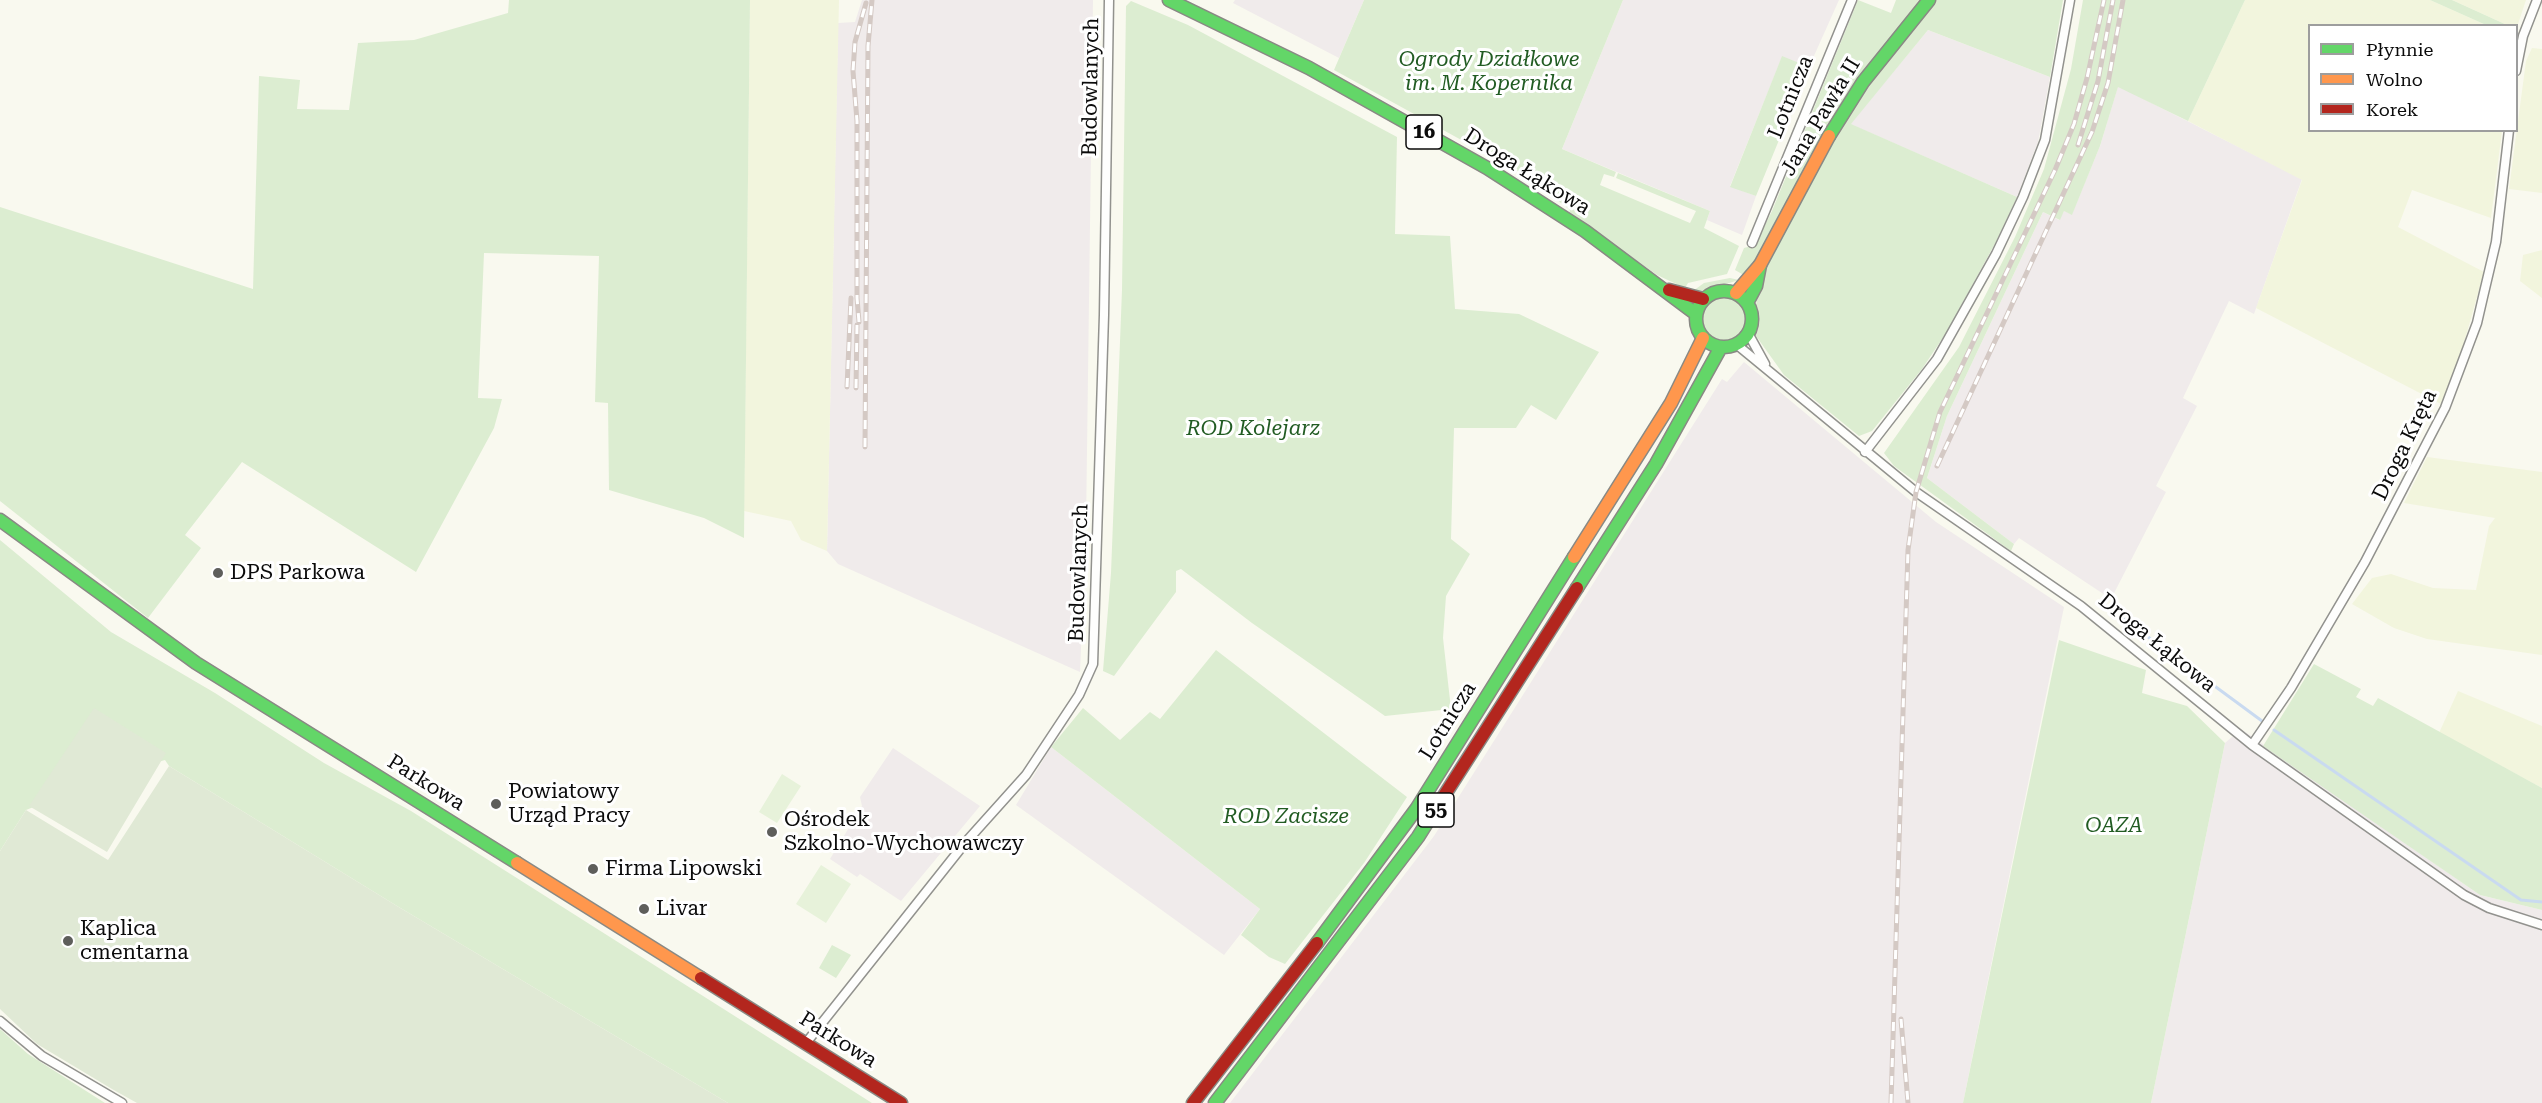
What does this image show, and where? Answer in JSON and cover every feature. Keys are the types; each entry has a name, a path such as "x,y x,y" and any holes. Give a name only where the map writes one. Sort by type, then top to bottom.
{"main road":[{"name":"Droga Łąkowa","path":"1169,0 1309,68 1487,168 1538,199 1665,288 1696,314"},
{"name":"Jana Pawła II","path":"1736,293 1760,265 1839,118 1880,58 1929,0"},
{"name":"Jana Pawła II","path":"1747,303 1756,286 1760,265"},
{"name":"Droga Łąkowa","path":"1665,288 1703,299"},
{"path":"1722,290 1736,293 1747,303 1752,318 1748,333 1736,344 1721,347 1703,338 1696,322 1696,314 1703,299 1722,290"},
{"name":"Lotnicza","path":"1192,1103 1341,912 1417,808 1671,403 1703,338"},
{"name":"Lotnicza","path":"1215,1103 1418,837 1656,464 1721,347"},
{"name":"Parkowa","path":"0,520 196,663 901,1103"}],"street":[{"name":"Lotnicza","path":"1752,243 1852,0"},
{"path":"1866,452 1937,359 1996,254 2023,197 2045,140 2070,0"},
{"path":"2518,65 2523,36 2537,0"},
{"name":"Budowlanych","path":"806,1043 964,843 1026,775 1079,694 1093,664 1111,2"},
{"name":"Droga Kręta","path":"2252,745 2291,688 2365,562 2411,477 2454,386 2476,323 2496,242 2509,132"},
{"name":"Droga Łąkowa","path":"1748,333 1765,365"},
{"name":"Droga Łąkowa","path":"1736,344 1765,365 1791,390 1925,499 2080,606 2252,745 2464,895 2489,908 2542,925"},
{"path":"0,1021 42,1056 122,1103"}],"shaded area":[{"path":"862,0 1093,0 1086,526 1080,672 838,564 827,551 838,23 855,22"},
{"path":"1235,0 1364,0 1339,58 1233,3"},
{"path":"1623,0 1839,0 1809,67 1782,57 1730,186 1756,196 1742,235 1707,220 1710,211 1562,149"},
{"path":"1928,30 2050,77 2038,142 2017,197 1850,124"},
{"path":"2118,86 2302,179 2254,314 2229,301 2183,398 2197,406 2156,486 2166,492 2111,599 2019,538 2014,544 1927,478 1947,416 2043,212 2059,220 2064,211 2072,214 2100,146"},
{"path":"1744,362 1936,522 2064,607 1963,1103 1230,1103 1434,836 1722,379 1727,382"},
{"path":"2241,729 2480,895 2542,910 2542,1103 2151,1103 2225,743"},
{"path":"1051,747 1260,909 1224,955 1016,805"},
{"path":"893,748 980,806 901,901 860,874 857,877 830,859 862,806 860,797"}],"green space":[{"path":"509,0 750,0 744,538 704,518 609,490 608,403 595,402 599,256 484,253 478,398 502,399 494,428 416,572 242,462 185,535 201,548 148,618 0,501 0,207 253,289 259,76 300,80 297,109 349,110 358,43 414,40 508,13"},
{"path":"750,0 839,0 827,551 801,540 791,521 744,511"},
{"name":"Ogrody Działkowe im. M. Kopernika","path":"1364,0 1623,0 1562,149 1616,172 1614,177 1604,174 1600,185 1690,223 1696,211 1616,178 1618,173 1710,211 1704,228 1739,246 1727,274 1688,283 1685,288 1657,275 1569,213 1570,210 1525,175 1334,70"},
{"path":"1858,0 1891,13 1896,0 2063,0 2050,77 1928,30 1851,124 2017,197 1997,240 1946,333 1922,369 1872,431 1859,436 1784,375 1756,336 1756,304 1761,285 1735,270 1744,248 1755,245 1772,211"},
{"path":"2083,0 2245,0 2188,121 2118,87 2100,146 2072,215 2064,211 2060,220 2043,212 1947,416 1927,478 2014,544 2011,551 1894,466 1884,453 1959,347 2015,237 2044,169 2071,69"},
{"path":"2245,0 2430,0 2484,24 2308,24 2308,132 2502,132 2491,218 2412,190 2398,227 2484,272 2464,343 2441,404 2256,308 2302,180 2188,121"},
{"path":"2430,0 2452,0 2505,24 2484,24"},
{"path":"2452,0 2526,0 2518,24 2505,24"},
{"name":"ROD Kolejarz","path":"1131,1 1188,25 1397,137 1395,234 1450,236 1455,309 1519,314 1599,352 1556,420 1531,405 1516,428 1454,428 1451,539 1470,554 1446,596 1443,638 1451,709 1385,716 1252,623 1181,569 1176,571 1176,592 1114,676 1103,671 1111,573 1122,290 1126,6"},
{"path":"2532,48 2542,49 2542,193 2509,189 2526,61"},
{"path":"1782,56 1809,67 1756,196 1730,187"},
{"path":"2542,250 2542,298 2520,281 2523,255"},
{"path":"1730,278 1739,280 1703,291 1693,291 1704,283"},
{"path":"1724,296 1733,297 1740,302 1745,309 1745,327 1740,334 1733,339 1724,340 1715,339 1708,334 1703,327 1702,318 1703,309 1708,302 1715,297"},
{"path":"2427,457 2542,472 2542,655 2427,639 2394,628 2352,604 2372,578 2391,574 2433,588 2476,590 2489,526 2495,518 2404,503"},
{"path":"0,540 111,632 215,693 324,763 411,811 872,1103 728,1103 397,906 169,766 165,760 120,773 26,810 0,851"},
{"name":"OAZA","path":"2059,640 2146,670 2142,693 2187,706 2225,743 2151,1103 1963,1103"},
{"name":"ROD Zacisze","path":"1216,650 1407,797 1364,863 1285,964 1269,957 1241,935 1260,909 1051,747 1083,708 1120,740 1150,712 1160,719"},
{"path":"2314,664 2361,689 2356,697 2373,706 2378,698 2542,788 2542,910 2480,895 2263,746"},
{"path":"2458,691 2542,726 2542,788 2439,733"},
{"path":"94,708 166,753 107,852 29,806"},
{"path":"169,766 397,906 728,1103 137,1103 37,1044 0,1009 0,851 26,810 108,860"},
{"path":"782,774 801,786 777,823 759,812"},
{"path":"821,865 851,884 826,923 796,904"},
{"path":"832,945 851,955 836,978 819,968"},
{"path":"0,1029 28,1054 105,1103 0,1103"}],"waterway":[{"path":"2102,603 2262,721"},
{"path":"2274,730 2521,900 2542,902"}],"railway":[{"path":"865,447 868,46 872,0"},
{"path":"1891,1103 1908,550 1916,492 1940,412 2055,170 2074,124 2087,78 2104,0"},
{"path":"2078,145 2098,81 2113,0"},
{"path":"1937,466 2092,132 2108,83 2123,0"},
{"path":"859,322 857,121 853,71 855,42 866,3"},
{"path":"847,387 851,298"},
{"path":"856,388 857,325"},
{"path":"1901,1019 1908,1103"}],"traffic: fast":[{"path":"1169,0 1309,68 1487,168 1585,231 1696,314"},
{"path":"1829,136 1863,82 1929,0"},
{"path":"1747,303 1756,286 1760,265"},
{"path":"1719,291 1729,291 1744,299 1750,308 1752,319 1750,330 1744,339 1729,347 1719,347 1708,342 1701,335 1696,324 1696,314 1701,303 1708,296 1719,291"},
{"path":"1577,588 1656,464 1721,347"},
{"path":"0,520 196,663 517,863"},
{"path":"1317,943 1417,808 1574,557"},
{"path":"1215,1103 1418,837 1433,813"}],"traffic: slow":[{"path":"1736,293 1760,265 1829,136"},
{"path":"1574,557 1671,403 1703,338"},
{"path":"517,863 701,978"}],"traffic: jam":[{"path":"1669,290 1703,299"},
{"path":"1433,813 1577,588"},
{"path":"1193,1103 1317,943"},
{"path":"701,978 901,1103"}],"place":[{"name":"DPS Parkowa","path":"218,573"},
{"name":"Powiatowy Urząd Pracy","path":"496,804"},
{"name":"Ośrodek Szkolno-Wychowawczy","path":"772,832"},
{"name":"Firma Lipowski","path":"593,869"},
{"name":"Livar","path":"644,909"},
{"name":"Kaplica cmentarna","path":"68,941"}]}
